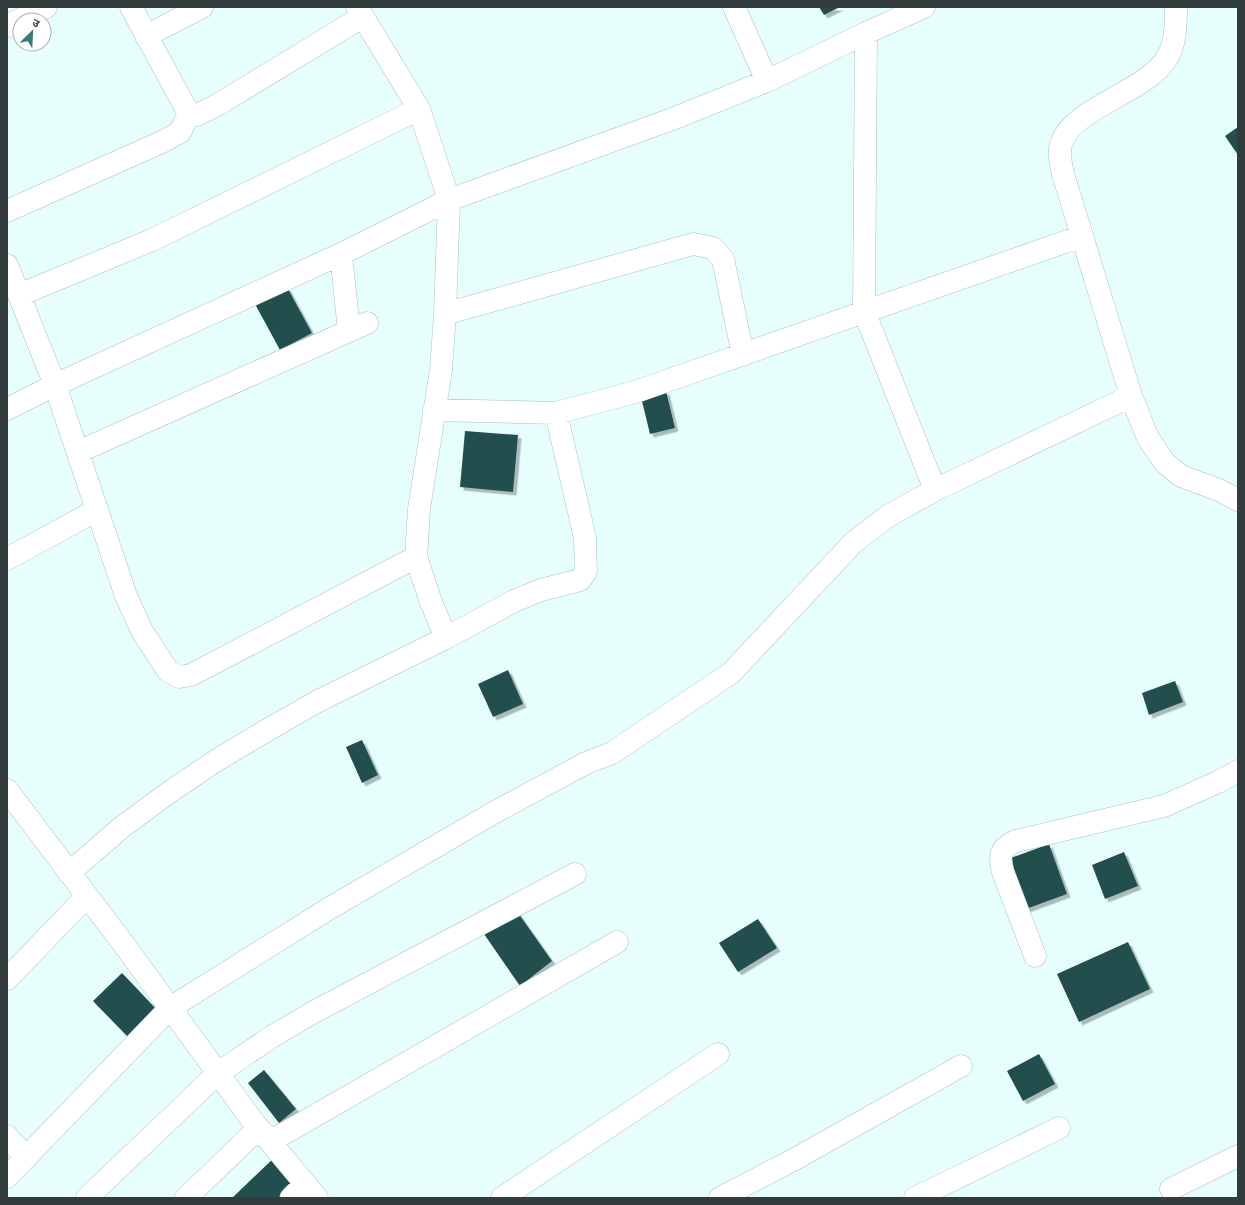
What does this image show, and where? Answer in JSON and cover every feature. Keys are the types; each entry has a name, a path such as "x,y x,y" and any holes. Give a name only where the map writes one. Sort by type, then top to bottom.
{"street":[{"path":"7,26 46,7"},
{"path":"131,7 189,114"},
{"path":"146,36 202,7"},
{"path":"734,7 767,81"},
{"path":"7,409 342,254 449,200 675,118 767,81 866,33 924,7"},
{"path":"1176,7 1173,43 1168,58 1158,69 1141,82 1081,119 1066,133 1061,144 1059,157 1131,396 1148,438 1164,464 1181,476 1219,490 1238,500"},
{"path":"189,114 197,115 219,104 360,12 419,109 449,200 445,314 441,370 419,509 416,557 431,602 446,638"},
{"path":"866,33 864,311 935,490"},
{"path":"19,295 152,240 419,109"},
{"path":"7,211 164,141 180,132 189,114"},
{"path":"434,410 556,413 635,392 1082,236"},
{"path":"445,314 693,244 713,248 723,259 744,355"},
{"path":"78,452 358,327 342,254"},
{"path":"7,265 55,386 126,596 142,631 168,671 179,677 191,674 416,557"},
{"path":"7,1178 170,1008 330,908 495,812 586,763 612,753 731,673 853,543 888,516 935,490 1131,396"},
{"path":"69,872 144,810 217,760 318,701 446,638 514,601 542,590 580,580 586,572 585,538 556,413"},
{"path":"7,559 97,510"},
{"path":"1035,956 1000,862 1002,853 1006,846 1016,841 1164,806 1218,782 1238,771"},
{"path":"7,790 265,1135 304,1193"},
{"path":"87,1198 218,1073 273,1036 312,1013 575,874"},
{"path":"7,979 87,896"},
{"path":"186,1198 265,1135 617,942"},
{"path":"502,1198 718,1054"},
{"path":"720,1198 795,1159 962,1066"},
{"path":"915,1198 1059,1128"},
{"path":"7,1136 26,1158"},
{"path":"1171,1189 1238,1156"}],"building":[{"path":"819,7 840,7 824,15"},
{"path":"1238,127 1238,155 1225,136"},
{"path":"287,287 312,333 280,350 255,304"},
{"path":"666,391 675,428 650,434 641,397"},
{"path":"465,431 518,435 513,492 460,487"},
{"path":"508,670 523,704 493,717 478,684"},
{"path":"1175,681 1183,702 1149,715 1142,693"},
{"path":"362,740 378,775 362,783 346,747"},
{"path":"1049,844 1067,894 1026,909 1008,859"},
{"path":"1124,852 1138,886 1105,899 1092,865"},
{"path":"516,910 552,961 520,986 484,934"},
{"path":"758,919 777,948 738,972 719,943"},
{"path":"1128,942 1150,989 1079,1022 1057,974"},
{"path":"122,973 158,1011 129,1038 93,1001"},
{"path":"1039,1054 1055,1084 1023,1101 1007,1071"},
{"path":"264,1070 296,1109 279,1123 248,1083"},
{"path":"277,1155 303,1182 287,1198 232,1198"}]}
